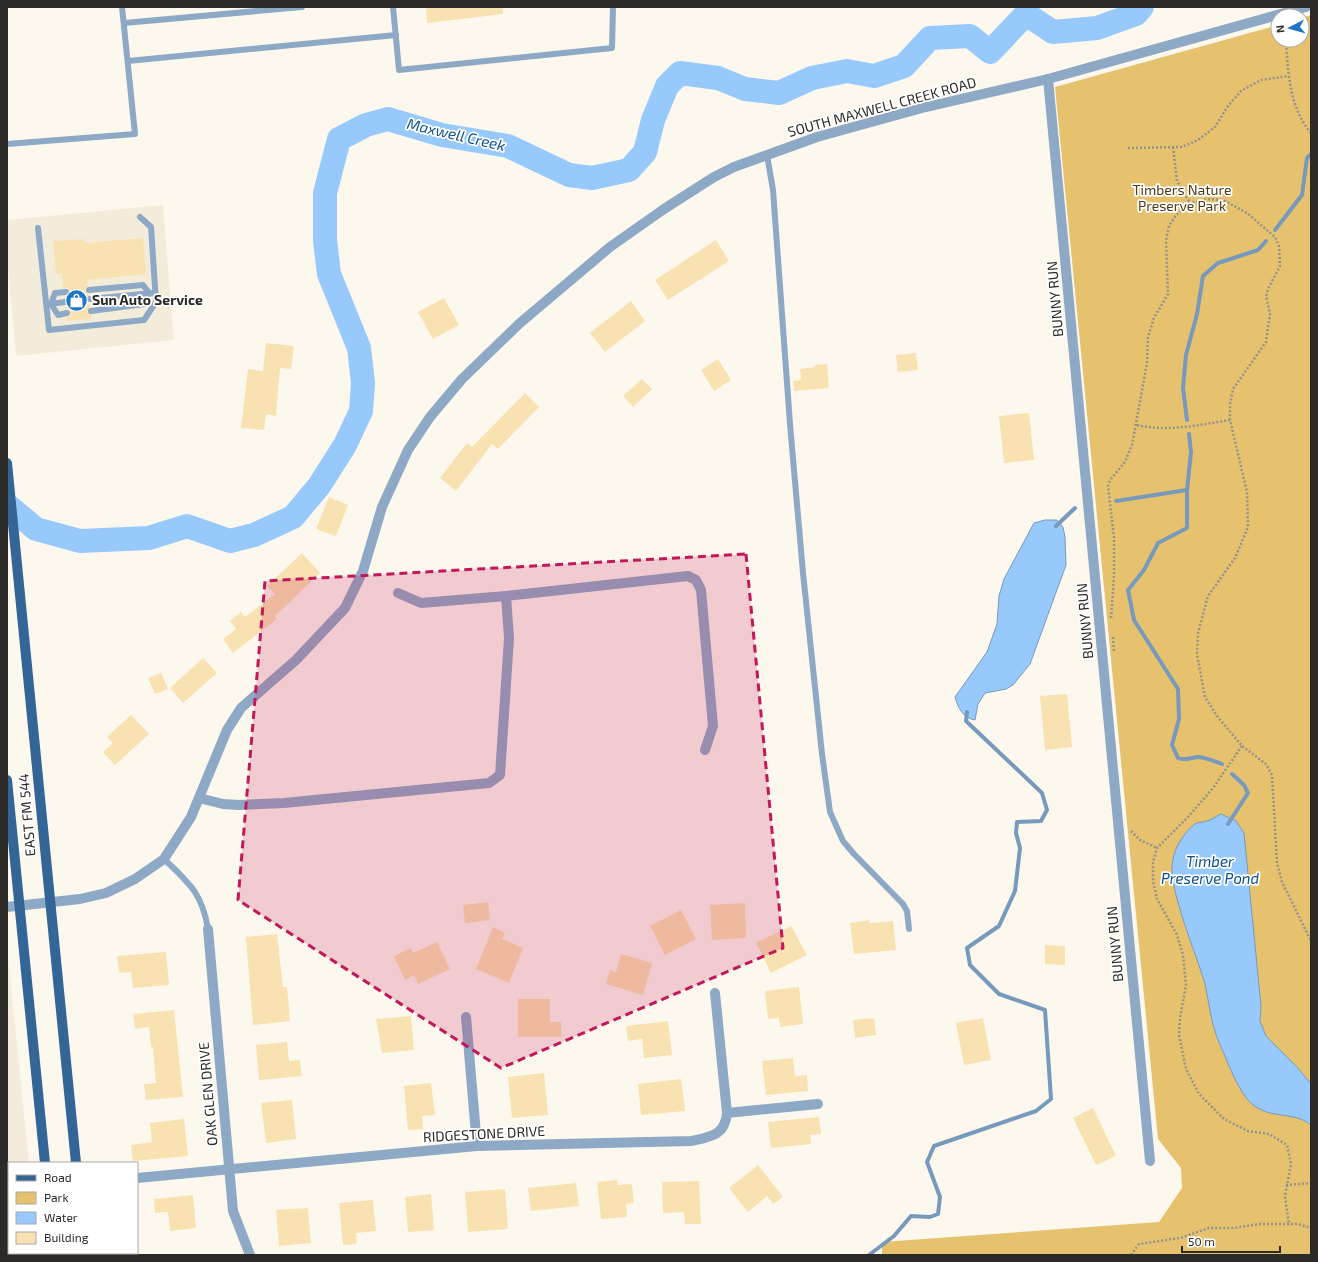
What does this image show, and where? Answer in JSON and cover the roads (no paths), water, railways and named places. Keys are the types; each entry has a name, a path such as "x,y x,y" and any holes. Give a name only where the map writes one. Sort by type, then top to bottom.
{"main road":[{"name":"EAST FM 544","path":"7,463 76,1162"},
{"name":"EAST FM 544","path":"7,780 45,1162"}],"street":[{"name":"SOUTH MAXWELL CREEK ROAD","path":"7,907 80,899 106,894 135,879 164,859 184,829 199,798 227,730 241,708 296,660 345,608 363,571 382,507 408,450 430,418 462,379 520,323 610,247 714,177 766,155 817,137 915,110 1048,79 1306,7"},
{"name":"BUNNY RUN","path":"1048,79 1150,1160"},
{"path":"398,593 421,603 506,596 688,576 696,580 700,590 713,726 705,750"},
{"path":"199,798 223,804 239,805 284,803 488,783 500,774 509,638 506,596"},
{"name":"OAK GLEN DRIVE","path":"208,928 233,1211 250,1255"},
{"path":"716,993 726,1113 818,1104"},
{"path":"466,1017 477,1146"},
{"name":"RIDGESTONE DRIVE","path":"138,1178 477,1146 691,1141 711,1137 718,1133 726,1122 726,1113"}],"lane":[{"path":"7,144 135,134 122,7"},
{"path":"124,23 302,7"},
{"path":"393,7 399,70 612,48 613,7"},
{"path":"128,61 396,35"},
{"path":"766,155 773,190 790,424 803,573 822,754 830,812 843,841 904,904 907,911 909,928"},
{"path":"38,228 48,304 49,330 144,320 156,302 152,293 151,228 140,217"},
{"path":"89,290 143,285 152,293"},
{"path":"48,304 55,294 66,292"},
{"path":"90,299 152,293"},
{"path":"91,311 144,304 152,293"},
{"path":"48,304 65,302"},
{"path":"48,304 58,314 67,314"},
{"path":"164,859 196,892 205,910 208,928"}],"water":[{"path":"1045,520 1057,520 1063,527 1065,537 1066,565 1030,664 1013,685 1006,689 985,693 978,704 975,720 971,719 964,715 955,697 987,652 997,624 999,596 1004,579 1034,523"},
{"name":"Timber Preserve Pond","path":"1221,814 1236,821 1244,833 1261,1006 1260,1021 1266,1036 1297,1067 1311,1084 1311,1125 1304,1120 1263,1111 1248,1100 1239,1087 1218,1040 1210,1012 1205,984 1183,920 1172,871 1176,849 1191,827 1196,823 1209,820"}],"waterway":[{"name":"Maxwell Creek","path":"7,505 36,529 80,541 149,538 187,526 230,541 254,535 293,517 319,486 345,445 361,411 363,383 359,348 329,274 325,240 325,193 339,139 366,125 388,119 442,135 508,146 569,175 592,178 629,170 645,152 653,120 667,86 680,73 718,78 745,89 779,93 812,78 847,71 874,76 904,66 930,38 970,36 990,52 1026,14 1053,32 1097,28 1136,14 1142,7"},
{"path":"1275,230 1302,195 1307,158 1311,154"},
{"path":"1187,420 1183,388 1186,355 1197,314 1203,276 1218,263 1258,250 1266,241"},
{"path":"1116,501 1187,490 1191,452 1189,434"},
{"path":"1187,490 1187,528 1158,543 1144,570 1128,590 1134,620 1178,689 1179,719 1172,745 1178,758 1185,759 1200,757 1222,764"},
{"path":"1056,526 1075,508"},
{"path":"869,1255 894,1236 911,1216 930,1217 938,1214 940,1197 927,1162 934,1146 1036,1111 1051,1099 1045,1010 999,994 970,965 967,948 999,926 1015,891 1020,848 1016,833 1017,822 1041,821 1047,810 1042,793 966,721 967,712"},
{"path":"1228,824 1248,793 1244,785 1232,774"}],"place":[{"name":"Sun Auto Service","path":"77,300"}],"park label":[{"name":"Timbers Nature Preserve Park","path":"1182,198"}]}
